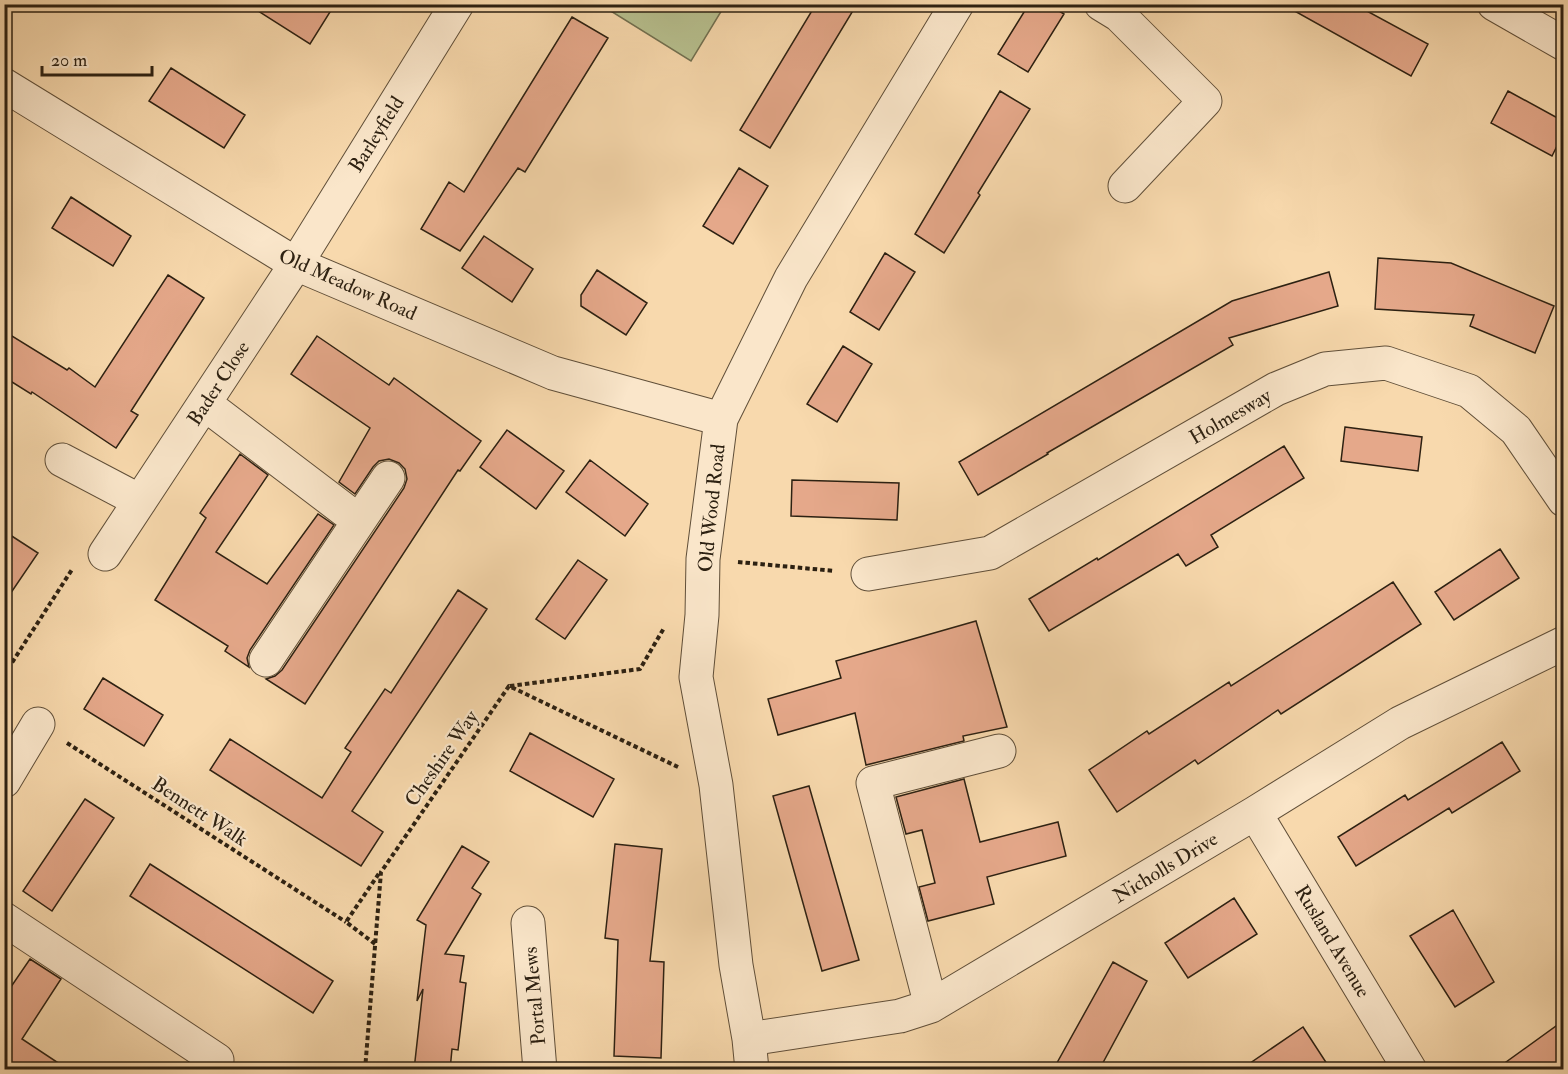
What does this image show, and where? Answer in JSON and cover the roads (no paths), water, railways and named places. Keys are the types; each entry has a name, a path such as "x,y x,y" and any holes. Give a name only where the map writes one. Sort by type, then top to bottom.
{"street":[{"name":"Barleyfield","path":"296,264 457,4"},
{"name":"Old Wood Road","path":"751,1054 736,965 716,785 696,677 702,615 703,559 722,419 791,278 957,4"},
{"path":"1101,4 1119,15 1205,101 1125,186"},
{"path":"1494,4 1563,44"},
{"name":"Old Meadow Road","path":"4,85 296,264 553,373 722,419"},
{"name":"Bader Close","path":"105,554 296,264"},
{"name":"Holmesway","path":"868,574 990,554 1276,389 1325,369 1386,363 1469,391 1516,430 1563,500"},
{"path":"205,404 360,521"},
{"path":"62,460 140,501"},
{"path":"266,660 388,478"},
{"name":"Nicholls Drive","path":"751,1054 931,1006 1255,813 1400,723 1563,643"},
{"path":"4,781 38,724"},
{"path":"931,1006 873,783 999,751"},
{"name":"Rusland Avenue","path":"1255,813 1410,1070"},
{"path":"4,919 217,1060"},
{"name":"Portal Mews","path":"528,923 540,1070"}]}
